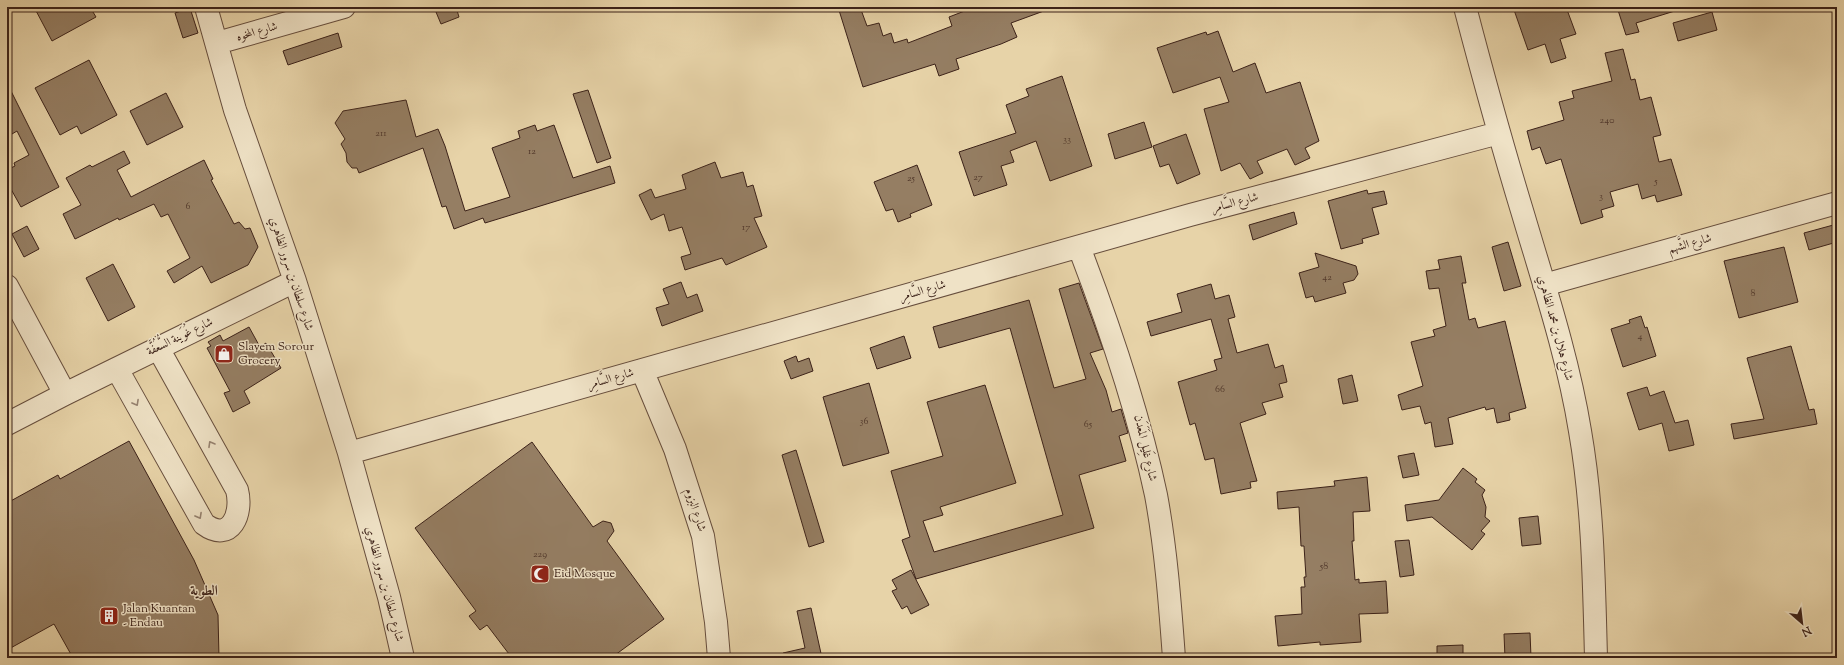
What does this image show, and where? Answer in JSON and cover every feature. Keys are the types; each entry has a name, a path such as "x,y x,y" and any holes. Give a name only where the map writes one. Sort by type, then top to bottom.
{"street":[{"name":"شارع سلطان بن سرور الظاهري","path":"206,7 235,110 295,281 349,453 389,597 403,658"},
{"name":"شارع المخوه","path":"216,43 344,7"},
{"name":"شارع هلال بن محمد الظاهري","path":"1465,7 1498,133 1544,285 1570,380 1580,429 1588,479 1592,530 1596,658"},
{"name":"شارع السَّامِر","path":"349,453 1198,213 1498,133"},
{"name":"شارع الشَّهم","path":"1544,285 1837,203"},
{"name":"شارع غَلِيل المَعَدَن","path":"1079,247 1113,336 1141,430 1156,496 1168,579 1174,658"},
{"name":"شارع غُوَينة السُّعُفَّة","path":"7,424 295,281"},
{"path":"7,286 65,394"},
{"path":"117,369 204,524 217,530 225,529 231,526 236,520 239,504 237,490 158,348"},
{"name":"شارع البزوم","path":"642,370 675,448 703,536 716,622 719,658"}],"building":[{"path":"34,7 90,7 96,17 52,41"},
{"path":"450,7 456,7 459,17 441,24 436,12"},
{"path":"838,7 860,7 867,26 879,23 883,36 891,33 894,43 907,39 908,43 952,26 949,17 975,7 1052,8 1011,23 1017,37 956,59 959,69 939,76 935,64 863,87"},
{"path":"1513,7 1566,7 1576,34 1560,39 1566,58 1551,63 1545,44 1528,50"},
{"path":"1617,7 1677,7 1678,10 1636,23 1639,32 1626,35"},
{"path":"190,8 198,33 183,38 175,13"},
{"path":"1712,12 1717,30 1678,41 1673,23"},
{"path":"1218,31 1233,72 1255,63 1266,93 1300,82 1319,141 1305,148 1310,158 1295,165 1287,149 1257,161 1263,173 1250,179 1240,163 1221,171 1204,109 1229,102 1220,77 1173,93 1157,48 1206,32 1207,35"},
{"path":"338,33 342,47 288,65 283,51"},
{"path":"1623,49 1631,80 1635,79 1640,100 1651,97 1661,135 1653,137 1659,162 1671,159 1682,195 1657,202 1655,195 1642,199 1638,184 1610,192 1614,206 1601,210 1603,217 1581,224 1561,159 1546,164 1540,147 1532,150 1527,131 1564,120 1559,102 1574,98 1572,91 1612,81 1605,53"},
{"path":"89,60 117,115 81,134 77,126 60,135 35,88"},
{"path":"1062,76 1092,166 1050,181 1036,141 1010,151 1014,162 1001,166 1007,185 974,196 959,152 1016,133 1006,105 1029,96 1026,89"},
{"path":"7,83 59,187 21,207 7,182 7,170 15,166 14,163 29,155 17,131 7,137"},
{"path":"588,90 611,158 597,163 573,94"},
{"path":"166,93 183,127 147,145 130,111"},
{"path":"406,100 416,137 438,129 445,146 465,211 510,197 492,148 520,138 518,131 535,125 537,131 554,125 573,178 610,166 615,183 485,223 483,218 454,229 446,206 442,207 423,148 359,173 357,168 352,168 347,162 346,153 341,144 345,139 335,123 343,111"},
{"path":"1144,122 1152,147 1115,159 1108,134"},
{"path":"1186,134 1200,174 1177,184 1169,164 1160,167 1153,146"},
{"path":"124,151 130,163 117,170 131,197 204,160 213,179 211,180 234,224 239,222 245,229 250,228 258,247 248,265 211,283 202,266 174,283 167,271 190,258 168,214 161,217 154,204 119,220 118,218 75,239 63,214 81,205 66,178 90,165 92,167"},
{"path":"715,162 721,178 743,172 747,187 753,185 762,216 754,218 767,247 726,265 722,258 685,270 681,257 691,254 682,227 669,231 664,214 651,220 639,195 651,189 655,198 686,189 682,175"},
{"path":"917,165 932,205 910,214 911,217 898,222 893,209 886,211 874,182"},
{"path":"1367,190 1368,194 1384,191 1387,204 1372,208 1379,234 1362,239 1363,243 1341,249 1328,201"},
{"path":"1294,212 1297,224 1253,240 1249,225"},
{"path":"1837,224 1837,242 1809,250 1804,233"},
{"path":"27,226 39,249 24,257 12,234"},
{"path":"1508,242 1521,286 1504,291 1492,247"},
{"path":"1784,247 1798,302 1739,318 1724,261"},
{"path":"1315,253 1356,266 1358,274 1354,280 1343,283 1346,293 1315,302 1313,296 1306,298 1299,273 1319,267"},
{"path":"1461,256 1466,283 1462,283 1469,320 1475,318 1478,328 1505,321 1526,408 1509,413 1510,420 1497,423 1494,408 1486,410 1485,407 1448,418 1453,444 1435,447 1431,422 1425,424 1420,406 1402,410 1398,395 1423,386 1411,342 1435,336 1433,330 1446,326 1439,288 1429,289 1426,271 1440,269 1438,260"},
{"path":"113,264 135,307 108,321 86,278"},
{"path":"681,282 687,298 697,294 703,311 662,326 656,308 669,304 663,289"},
{"path":"1079,283 1103,349 1090,353 1106,390 1112,412 1121,409 1128,433 1119,436 1126,461 1079,475 1094,528 916,579 902,540 910,537 891,471 943,456 927,402 985,385 1016,483 940,507 943,515 923,521 934,552 1063,515 1010,328 939,348 933,327 1029,300 1054,388 1086,379 1059,289"},
{"path":"1211,284 1215,299 1229,295 1235,317 1228,319 1237,353 1268,344 1275,368 1283,365 1287,382 1279,384 1283,397 1262,403 1266,414 1240,423 1257,481 1250,482 1251,488 1221,494 1214,458 1205,460 1195,423 1190,425 1178,382 1217,370 1214,360 1222,358 1211,319 1151,336 1147,322 1182,312 1177,294"},
{"path":"1641,316 1645,328 1647,327 1656,356 1623,367 1611,329 1630,323 1629,320"},
{"path":"249,327 260,347 266,343 281,368 244,391 250,403 233,412 224,393 230,391 207,348 211,346 208,342 220,335 223,341"},
{"path":"904,336 911,358 877,369 870,348"},
{"path":"1791,346 1809,410 1814,409 1817,424 1734,439 1731,424 1764,419 1747,358"},
{"path":"796,356 798,362 809,358 813,371 791,379 784,361"},
{"path":"1352,375 1358,401 1343,404 1338,379"},
{"path":"869,383 889,453 843,466 823,397"},
{"path":"1647,387 1650,396 1664,391 1675,423 1688,420 1694,445 1669,451 1662,423 1639,430 1627,393"},
{"path":"129,441 194,560 218,615 219,658 73,658 54,624 7,650 7,503 58,475 60,479"},
{"name":"Eid Mosque","path":"532,442 593,527 603,521 611,523 614,531 607,541 664,619 611,658 512,658 487,625 480,630 469,616 476,611 415,528"},
{"path":"796,450 824,542 809,547 782,455"},
{"path":"1414,453 1419,475 1403,478 1398,456"},
{"path":"1463,468 1477,479 1475,482 1485,490 1482,495 1486,507 1485,517 1490,521 1481,531 1485,534 1472,550 1432,517 1407,521 1405,505 1439,500"},
{"path":"1367,477 1370,511 1353,512 1354,541 1352,541 1355,580 1359,579 1359,583 1386,581 1388,613 1359,614 1361,642 1320,645 1320,642 1278,646 1275,616 1302,614 1301,587 1305,587 1304,577 1306,577 1304,546 1301,546 1299,507 1278,509 1277,492 1335,486 1334,481"},
{"path":"1538,516 1541,544 1522,546 1519,518"},
{"path":"1409,540 1414,575 1400,577 1395,541"},
{"path":"911,570 929,605 911,614 907,606 902,609 892,591 897,589 892,580"},
{"path":"811,608 822,658 784,658 783,653 805,648 797,611"},
{"path":"1530,633 1531,657 1505,658 1504,634"},
{"path":"1463,645 1463,658 1437,658 1437,646"}],"place":[{"name":"Slayem Sorour Grocery","path":"224,354"},
{"name":"Eid Mosque","path":"540,574"},
{"name":"Jalan Kuantan - Endau","path":"109,616"}],"district":[{"name":"الطوية","path":"204,592"}]}
